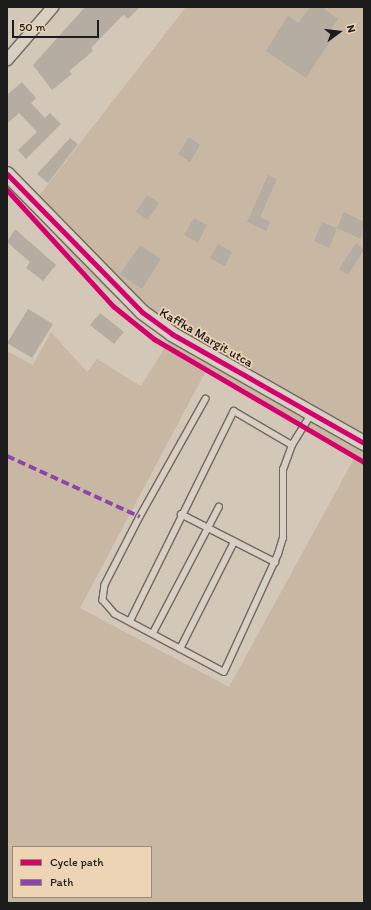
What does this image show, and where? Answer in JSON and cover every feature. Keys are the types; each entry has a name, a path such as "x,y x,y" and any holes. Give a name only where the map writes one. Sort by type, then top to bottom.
{"street":[{"path":"7,59 52,7"},
{"name":"Kaffka Margit utca","path":"7,174 142,312 172,334 364,443"}],"lane":[{"path":"206,399 105,586 105,605 153,634 224,672 275,562 283,538 283,470 292,445 312,413"},
{"path":"130,621 180,514 234,411 292,445"},
{"path":"153,634 219,508"},
{"path":"180,514 275,562"},
{"path":"180,649 234,542"}],"shaded area":[{"path":"186,7 364,7 364,903 7,903 7,351 33,365 51,332 87,372 97,359 141,386 169,341 85,271 31,206","holes":["207,369 356,455 229,687 80,608"]}],"building":[{"path":"85,7 140,7 128,19 124,15 120,18 91,48 93,51 69,71 72,74 52,90 33,65"},
{"path":"310,7 322,7 338,19 331,29 336,32 306,78 266,51 288,15 298,23"},
{"path":"22,82 36,98 31,103 45,118 50,113 61,124 26,159 18,150 37,132 19,113 7,124 7,95"},
{"path":"189,137 200,145 190,162 178,154"},
{"path":"70,138 78,144 48,183 37,174"},
{"path":"268,175 277,179 260,217 270,222 266,231 247,222"},
{"path":"147,195 159,203 148,220 136,212"},
{"path":"344,212 364,222 361,239 337,228"},
{"path":"194,218 207,225 198,243 184,235"},
{"path":"322,222 337,228 329,248 314,241"},
{"path":"15,229 56,265 43,281 26,268 30,262 7,242"},
{"path":"356,243 364,250 348,275 339,269"},
{"path":"218,244 232,252 225,266 210,258"},
{"path":"140,245 161,259 142,289 120,274"},
{"path":"28,309 53,324 32,358 7,343"},
{"path":"100,313 124,332 114,344 90,325"}],"marked path":[{"path":"7,456 140,517"}],"cycle path":[{"path":"7,174 142,312 172,334 364,443"},
{"path":"7,190 113,306 154,339 364,462"}]}
